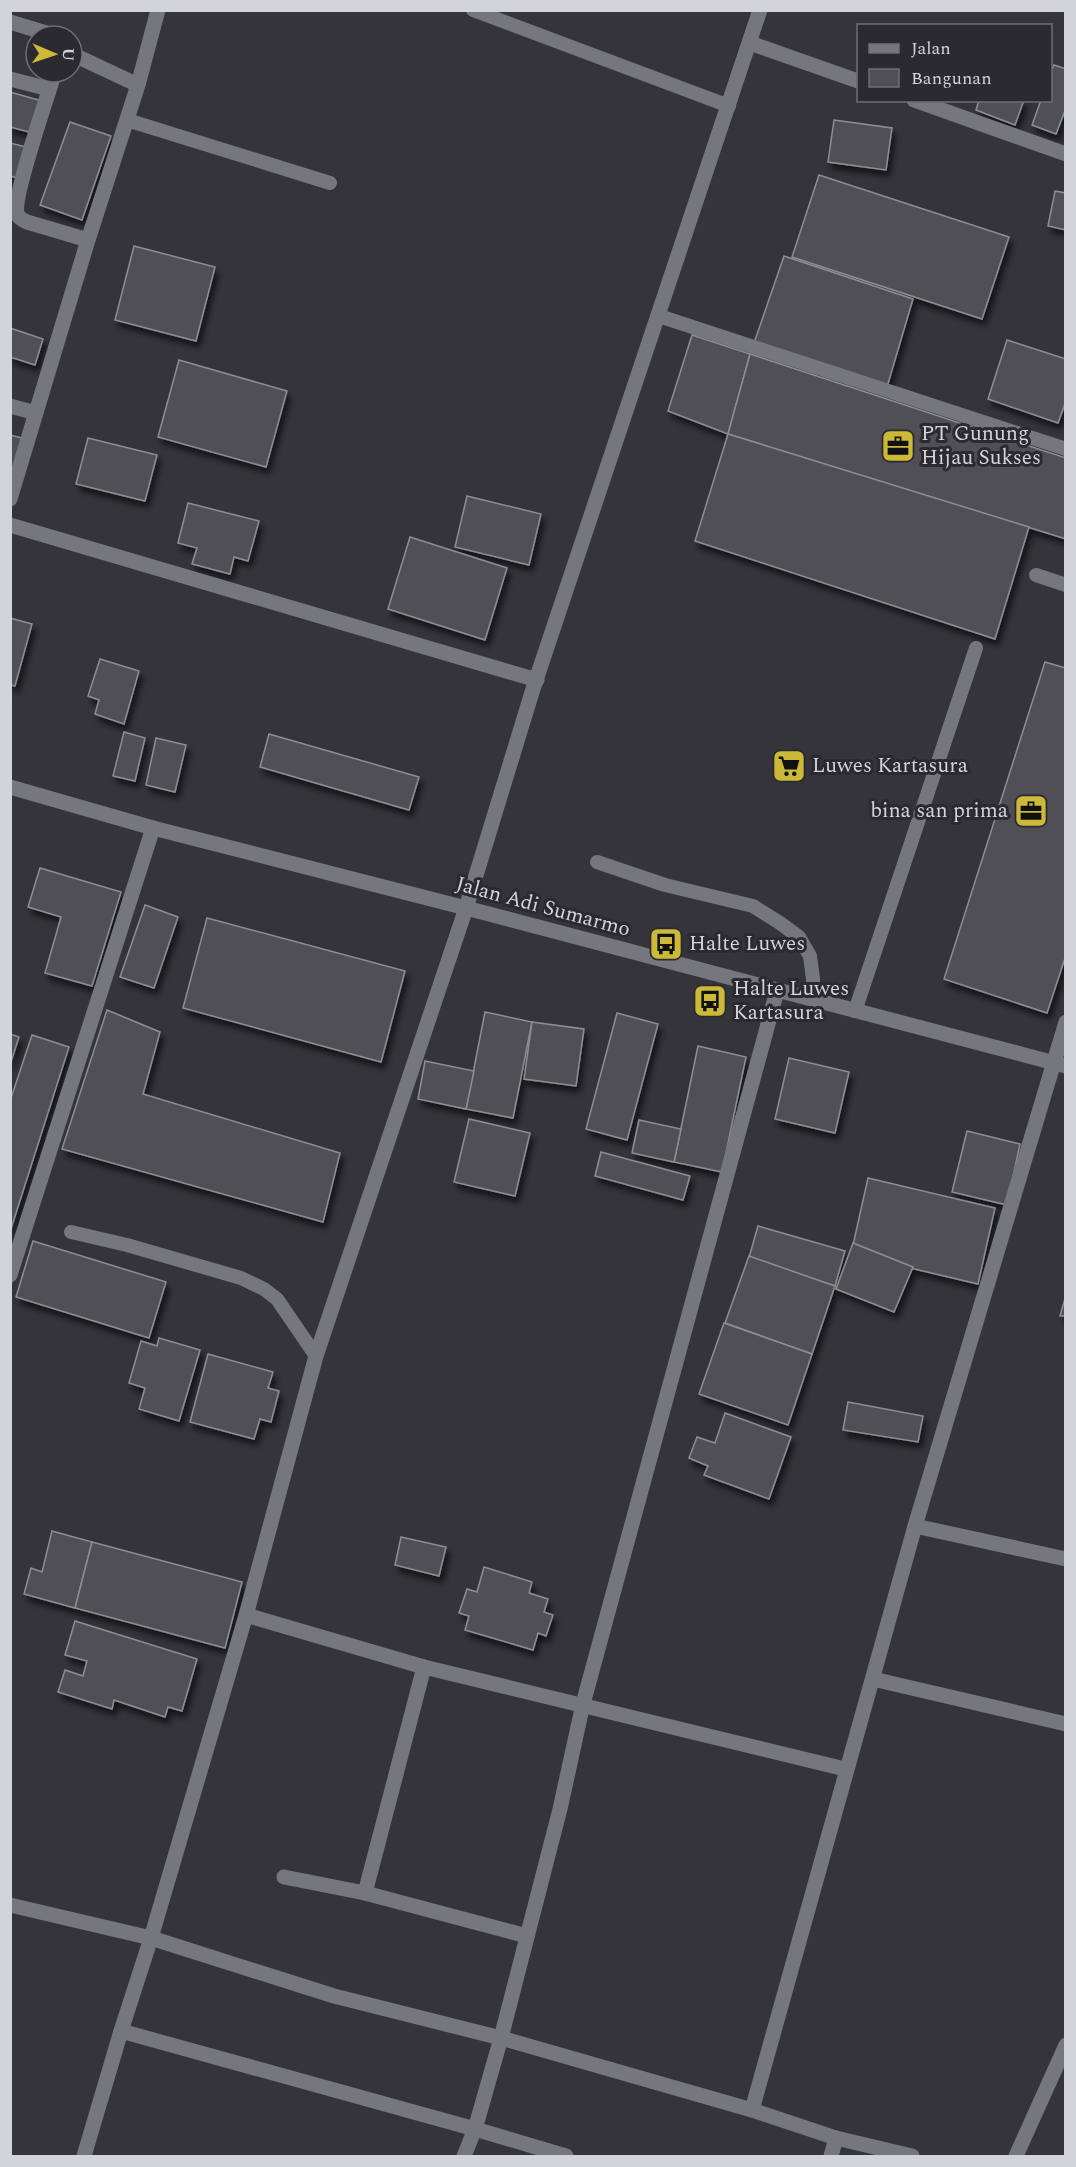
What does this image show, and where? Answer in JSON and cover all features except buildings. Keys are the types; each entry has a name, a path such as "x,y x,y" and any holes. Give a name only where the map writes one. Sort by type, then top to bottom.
{"street":[{"path":"10,499 88,240 138,85 158,10"},
{"path":"84,2157 246,1615 316,1356 466,908 537,680 760,10"},
{"path":"750,43 857,81"},
{"path":"84,60 138,85"},
{"path":"10,79 49,89"},
{"path":"50,84 16,183 16,212 20,219 88,240"},
{"path":"920,102 1065,154"},
{"path":"10,406 36,413"},
{"path":"10,525 537,680"},
{"name":"Jalan Adi Sumarmo","path":"10,787 153,828 466,908 1059,1065"},
{"path":"10,1275 153,828"},
{"path":"464,2157 475,2129 501,2038 560,1809 583,1704 777,992"},
{"path":"752,2110 845,1768 873,1679 915,1526 1059,1065 1065,1022"},
{"path":"915,1526 1065,1559"},
{"path":"246,1615 424,1667 845,1768"},
{"path":"366,1893 424,1667"},
{"path":"873,1679 1065,1724"},
{"path":"284,1877 366,1893 526,1936"},
{"path":"10,1905 151,1938 334,1996 501,2038 752,2110 836,2138 912,2157"},
{"path":"121,2031 475,2129 566,2157"},
{"path":"1016,2157 1065,2045"},
{"path":"831,2157 836,2138"}],"lane":[{"path":"473,10 729,106"},
{"path":"127,120 330,183"},
{"path":"659,316 1065,449"},
{"path":"1036,575 1065,585"},
{"path":"855,1011 976,648"},
{"path":"597,862 665,885 753,906 780,923 799,937 810,956 813,1000"},
{"path":"71,1232 127,1245 241,1278 264,1289 277,1299 316,1356"}],"place":[{"name":"PT Gunung Hijau Sukses","path":"898,446"},
{"name":"Luwes Kartasura","path":"789,766"},
{"name":"bina san prima","path":"1031,811"},
{"name":"Halte Luwes","path":"666,944"},
{"name":"Halte Luwes Kartasura","path":"710,1001"}]}
